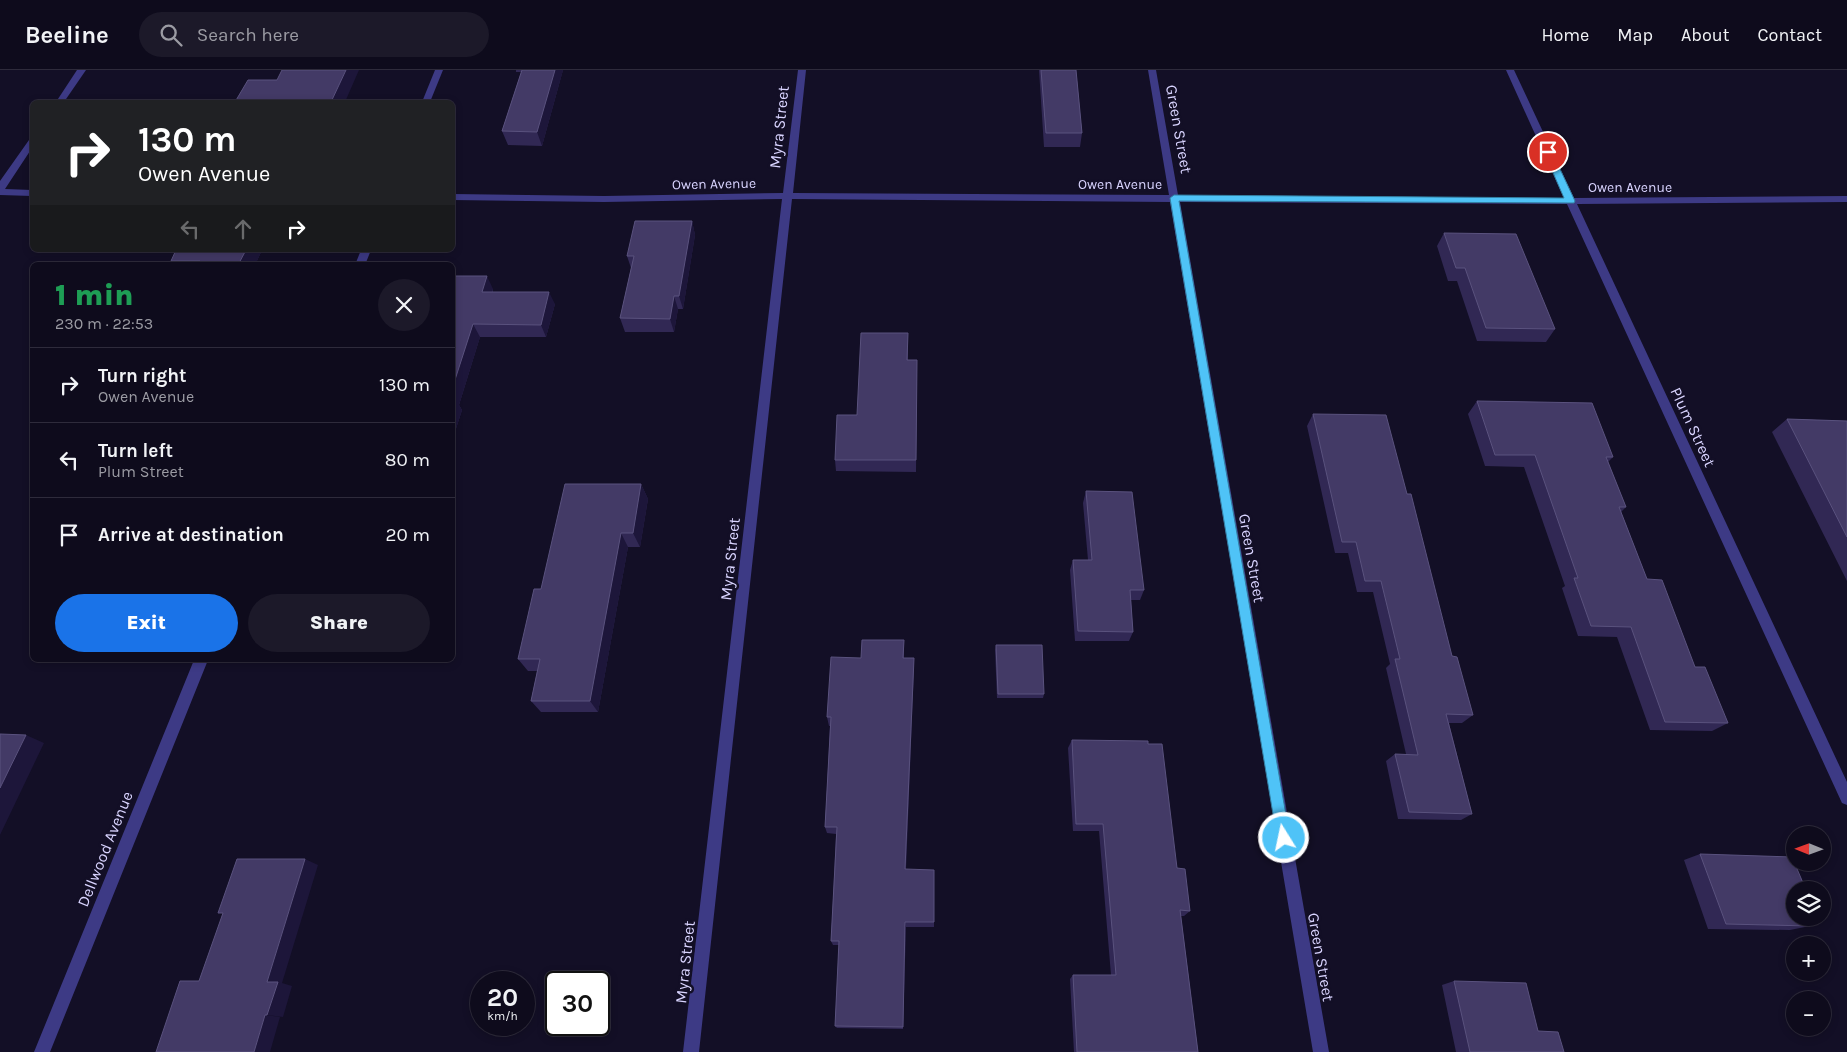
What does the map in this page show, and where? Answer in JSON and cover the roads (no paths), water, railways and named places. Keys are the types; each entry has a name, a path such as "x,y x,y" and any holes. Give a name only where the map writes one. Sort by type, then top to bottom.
{"street":[{"path":"61,100 82,70"},
{"path":"427,100 439,70"},
{"name":"Myra Street","path":"691,1052 802,70"},
{"name":"Green Street","path":"1152,70 1320,1052"},
{"name":"Plum Street","path":"1510,70 1847,798"},
{"path":"0,190 30,145"},
{"path":"0,190 30,192"},
{"name":"Owen Avenue","path":"455,197 604,199 788,196 1570,201 1847,199"},
{"name":"Dellwood Avenue","path":"42,1052 200,662"}]}
